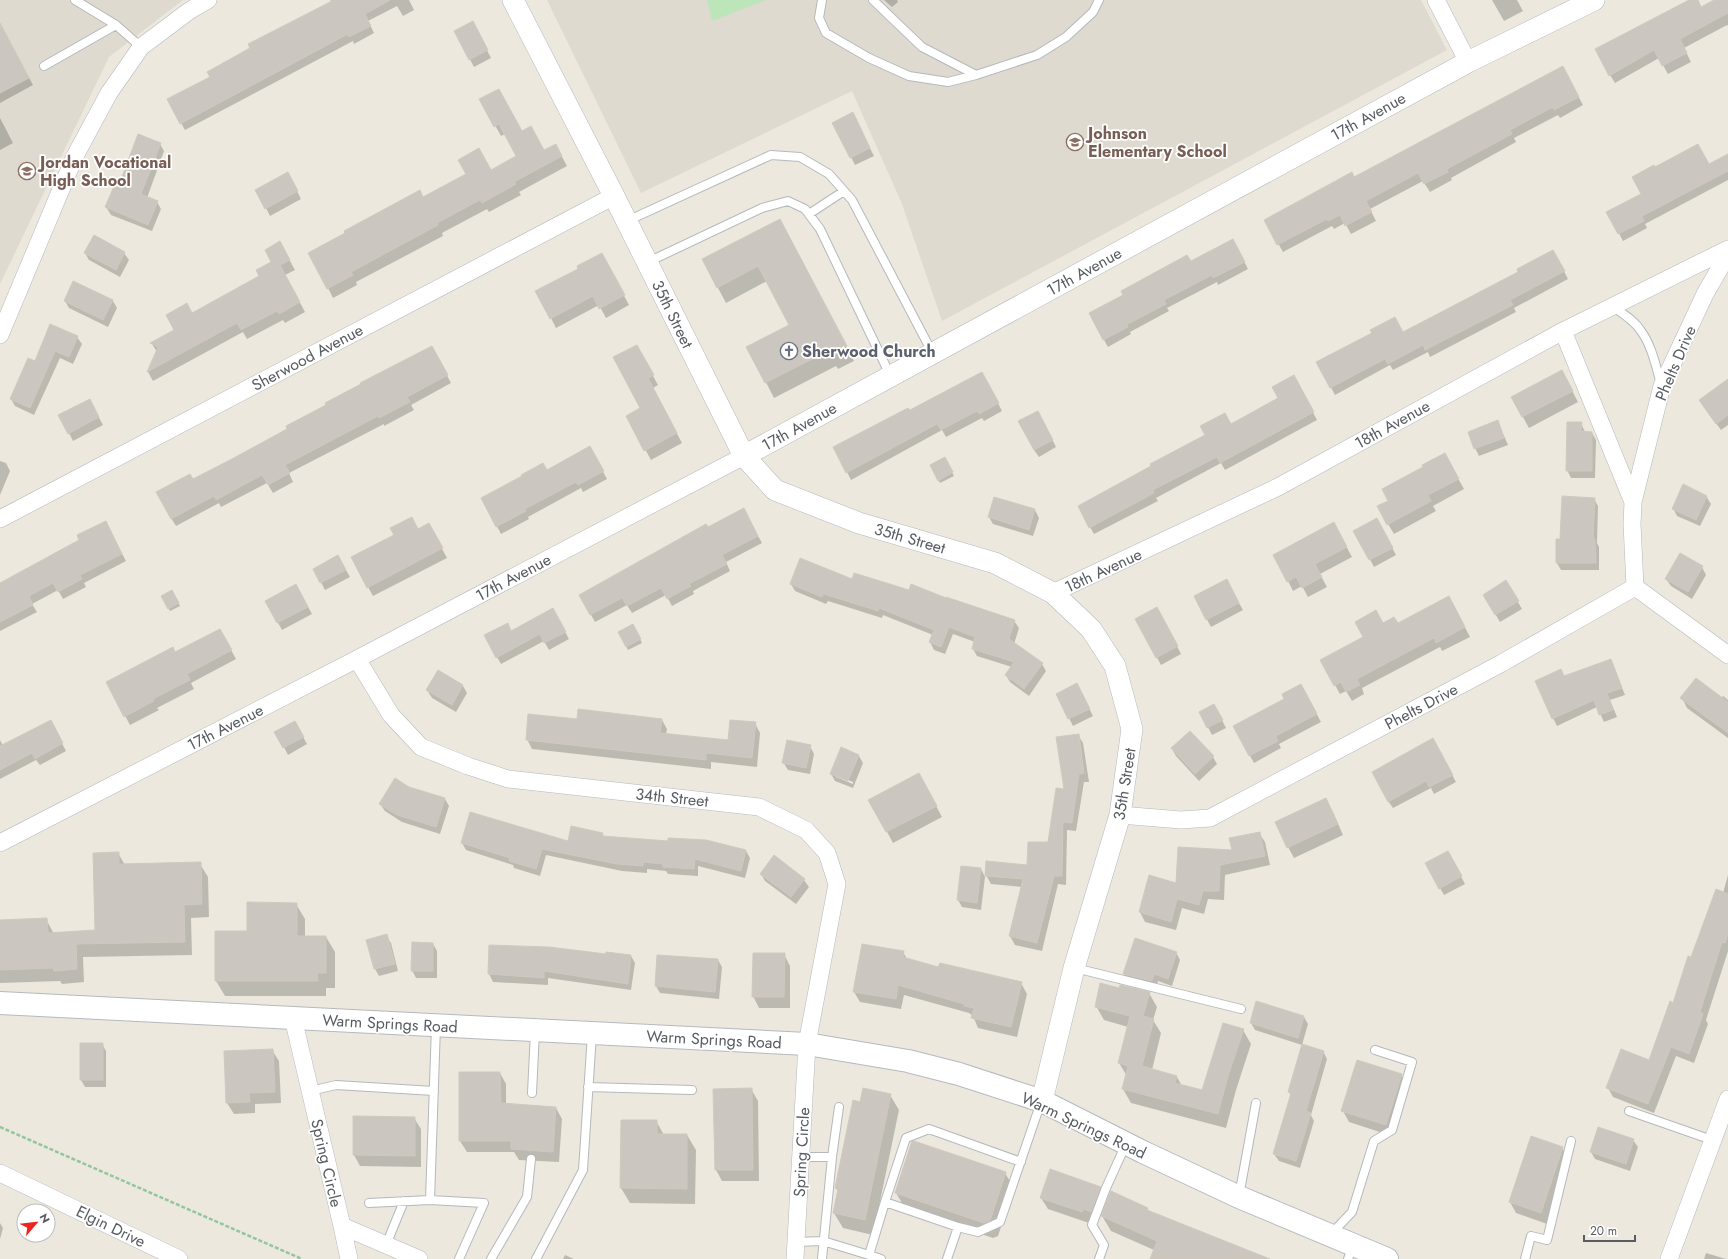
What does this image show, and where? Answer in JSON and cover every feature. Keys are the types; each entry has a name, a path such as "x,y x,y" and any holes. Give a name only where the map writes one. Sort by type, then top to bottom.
{"main road":[{"name":"Warm Springs Road","path":"0,1003 163,1013 293,1018 807,1044 908,1061 959,1074 1042,1101 1126,1144 1239,1198 1330,1235 1351,1252 1387,1259"}],"street":[{"path":"0,335 75,156 109,93 141,48 189,11 208,0"},
{"name":"35th Street","path":"514,0 627,221 744,456 775,490 859,523 995,563 1052,593 1091,629 1115,666 1132,729 1120,815 1074,968 1042,1101"},
{"path":"1436,0 1468,62"},
{"name":"17th Avenue","path":"0,843 357,659 744,456 1468,62 1594,0"},
{"name":"Sherwood Avenue","path":"0,519 614,196"},
{"name":"18th Avenue","path":"1052,593 1278,487 1563,331 1728,249"},
{"name":"Phelts Drive","path":"1120,815 1181,820 1210,818 1502,663 1635,587 1632,524 1633,502 1662,386 1705,294 1728,254"},
{"name":"Phelts Drive","path":"1563,331 1633,502"},
{"path":"1635,587 1728,656"},
{"name":"34th Street","path":"357,659 391,715 421,747 468,766 508,779 758,807 806,830 827,852 837,884 807,1044"},
{"name":"Spring Circle","path":"293,1018 342,1226 419,1259"},
{"name":"Spring Circle","path":"795,1259 807,1044"},
{"path":"1669,1259 1728,1100"},
{"name":"Elgin Drive","path":"0,1173 179,1259"},
{"path":"342,1226 349,1259"}],"lane":[{"path":"75,0 116,25 141,48"},
{"path":"822,0 819,18 826,33 870,58 909,76 948,82 976,75 1037,55 1066,37 1093,12 1099,0"},
{"path":"873,0 922,47 976,75"},
{"path":"44,66 116,25"},
{"path":"627,221 771,155 800,157 829,174 852,200 932,353"},
{"path":"809,214 844,191"},
{"path":"648,263 762,208 788,201 805,209 820,229 890,376"},
{"path":"1612,306 1630,319 1642,331 1662,386"},
{"path":"1074,968 1241,1009"},
{"path":"430,1200 436,1025"},
{"path":"532,1093 535,1030"},
{"path":"536,1259 583,1170 592,1033"},
{"path":"1330,1235 1352,1212 1374,1141 1392,1130 1412,1062 1375,1050"},
{"path":"310,1091 336,1085 434,1091"},
{"path":"588,1087 692,1090"},
{"path":"885,1202 958,1227 978,1232 1000,1222 1042,1101"},
{"path":"1239,1198 1256,1103"},
{"path":"822,1259 832,1157 839,1106"},
{"path":"1629,1111 1712,1140"},
{"path":"870,1255 885,1202 906,1138 929,1129 1021,1162"},
{"path":"1525,1259 1531,1236 1547,1240 1571,1141"},
{"path":"1099,1259 1104,1245 1092,1225 1106,1188 1126,1144"},
{"path":"801,1157 832,1157"},
{"path":"491,1259 527,1197 531,1159"},
{"path":"369,1203 430,1200 484,1203 459,1259"},
{"path":"386,1245 404,1201"},
{"path":"947,1259 958,1227"},
{"path":"796,1242 823,1241 881,1259"}],"path":[{"path":"0,1127 302,1259"}],"shaded area":[{"name":"Jordan Vocational High School","path":"0,0 183,0 109,57 0,284"},
{"name":"Johnson Elementary School","path":"547,0 1421,0 1447,50 942,321 902,204 852,91 641,193"}],"green space":[{"path":"707,0 766,0 712,21"}],"building":[{"path":"334,0 390,0 365,14 371,26 349,37 348,34 180,124 167,99 210,77 207,72 250,48 248,44"},
{"path":"1689,0 1698,0 1701,7 1714,0 1728,0 1728,13 1680,39 1687,53 1662,66 1654,50 1609,76 1595,49"},
{"path":"473,21 488,50 469,60 454,31"},
{"path":"0,23 29,78 0,93"},
{"path":"1563,66 1579,97 1554,110 1553,107 1510,130 1512,134 1447,169 1448,172 1424,184 1418,173 1366,201 1372,212 1345,226 1340,215 1328,221 1327,219 1277,245 1264,220 1352,172 1354,177"},
{"path":"499,89 522,131 531,126 544,150 556,144 562,156 514,182 516,184 482,203 480,200 437,223 438,225 351,272 353,275 327,289 308,253 345,233 344,231 420,190 423,197 466,174 458,160 479,148 491,170 516,156 499,124 494,127 479,99"},
{"path":"853,112 870,148 850,158 832,123"},
{"path":"138,134 161,143 141,194 158,201 148,225 105,207 115,184 119,185"},
{"path":"1698,144 1709,164 1728,154 1728,171 1642,216 1644,221 1618,234 1606,212 1641,194 1632,177 1654,165 1655,167"},
{"path":"288,172 298,191 265,209 255,190"},
{"path":"780,219 847,346 828,355 826,352 765,383 746,347 789,325 758,266 717,288 702,259"},
{"path":"94,235 125,252 116,270 84,253"},
{"path":"1233,239 1245,262 1213,278 1212,275 1164,300 1166,304 1126,325 1128,327 1103,340 1089,313 1123,295 1121,291 1187,255 1191,261"},
{"path":"280,241 290,260 280,265 300,302 279,314 277,311 241,330 237,323 147,372 158,347 150,343 174,330 166,315 187,303 192,313 259,276 256,270 271,262 265,250"},
{"path":"1553,250 1565,271 1510,300 1513,305 1425,350 1423,345 1388,364 1385,359 1330,388 1316,362 1372,333 1370,330 1395,317 1403,332 1518,272 1517,269"},
{"path":"602,253 625,295 599,309 593,296 550,319 535,291 578,269 577,266"},
{"path":"73,281 113,300 103,320 64,301"},
{"path":"50,324 78,336 69,357 55,351 30,408 10,399 28,358 35,361"},
{"path":"637,345 654,375 648,378 677,433 644,451 626,416 640,408 613,357"},
{"path":"432,346 448,375 407,397 410,402 379,418 378,416 285,465 290,473 268,485 262,475 216,500 214,496 171,519 156,492 190,474 193,479 230,460 287,429 286,426 326,405 325,403 361,384 360,383"},
{"path":"1562,370 1573,391 1522,417 1511,397"},
{"path":"982,372 999,403 979,414 977,411 941,430 937,424 846,473 833,447 908,408 910,410"},
{"path":"1294,375 1314,412 1220,463 1217,457 1153,490 1154,493 1089,528 1078,506 1151,466 1150,464 1205,435 1200,426 1225,413 1231,424 1278,398 1272,387"},
{"path":"1728,379 1728,415 1716,424 1699,400"},
{"path":"90,399 99,417 68,434 58,415"},
{"path":"1038,411 1053,440 1034,450 1018,421"},
{"path":"1498,420 1504,438 1474,449 1468,432"},
{"path":"1567,422 1582,422 1581,431 1592,432 1592,471 1566,471"},
{"path":"590,446 604,471 578,485 576,482 525,509 526,511 496,527 481,498 543,463 547,470"},
{"path":"1445,453 1459,479 1428,495 1431,501 1387,525 1377,506 1388,501 1382,489 1423,467 1422,465"},
{"path":"945,457 953,472 938,481 930,465"},
{"path":"1683,484 1707,496 1696,520 1672,509"},
{"path":"1562,496 1595,498 1593,539 1595,539 1596,563 1556,563 1556,539 1560,539"},
{"path":"994,497 1035,509 1029,530 988,517"},
{"path":"744,508 758,536 722,555 727,564 689,584 691,586 667,599 661,588 627,606 622,598 590,615 579,595 706,524 708,527"},
{"path":"412,517 418,529 429,523 443,548 367,588 351,557 394,535 390,528"},
{"path":"1377,518 1393,548 1369,560 1353,531"},
{"path":"106,521 122,554 80,575 82,579 58,592 53,583 29,596 33,605 0,622 0,583 79,540 77,535"},
{"path":"1334,522 1347,547 1315,564 1322,577 1302,588 1296,577 1287,582 1273,555"},
{"path":"1680,553 1703,566 1688,592 1665,579"},
{"path":"338,555 346,570 320,583 313,569"},
{"path":"800,558 852,579 854,573 909,590 911,584 946,598 1015,620 1009,639 1043,663 1024,689 1005,675 1014,662 972,649 975,637 949,627 941,647 929,642 934,630 879,608 878,611 824,594 822,597 790,584"},
{"path":"1227,579 1239,603 1206,620 1194,596"},
{"path":"1506,580 1519,601 1495,615 1483,595"},
{"path":"296,584 308,607 277,623 265,601"},
{"path":"172,590 179,603 168,609 161,596"},
{"path":"1449,596 1465,627 1436,643 1434,638 1357,679 1360,685 1346,692 1341,682 1334,686 1320,660 1363,637 1355,622 1376,610 1383,623 1394,617 1398,623"},
{"path":"1157,607 1178,646 1156,658 1135,619"},
{"path":"553,608 566,632 544,643 540,634 496,658 484,635 508,623 511,631"},
{"path":"633,624 641,639 626,647 618,632"},
{"path":"220,629 232,650 187,674 190,680 153,699 154,701 124,717 106,682 173,647 175,652"},
{"path":"1611,659 1622,688 1607,693 1613,710 1599,715 1594,700 1552,719 1535,681 1561,669 1564,676"},
{"path":"438,670 463,685 452,705 426,690"},
{"path":"1696,678 1728,702 1728,733 1680,698"},
{"path":"1077,683 1090,709 1068,719 1056,694"},
{"path":"1301,684 1317,714 1276,736 1278,741 1249,756 1233,726 1284,699 1282,694"},
{"path":"1214,704 1223,720 1207,728 1199,712"},
{"path":"578,709 662,719 660,733 728,740 730,720 756,722 752,758 706,753 706,760 526,740 528,714 577,719"},
{"path":"51,720 63,743 35,759 32,753 0,770 0,746"},
{"path":"295,721 304,737 283,748 274,732"},
{"path":"1190,731 1214,756 1195,774 1171,748"},
{"path":"1079,734 1084,773 1079,774 1072,823 1063,822 1062,876 1054,876 1037,943 1009,936 1023,879 985,876 986,861 1027,865 1028,842 1048,842 1056,788 1064,789 1056,737"},
{"path":"1433,738 1453,775 1429,787 1426,781 1388,802 1372,772"},
{"path":"787,740 811,745 806,768 782,763"},
{"path":"841,747 859,755 848,781 830,774"},
{"path":"919,773 937,806 886,832 868,800"},
{"path":"395,778 409,787 445,798 436,827 397,815 379,804"},
{"path":"1326,798 1338,824 1287,848 1275,822"},
{"path":"470,812 568,841 571,826 603,833 602,836 668,841 668,838 706,840 746,850 741,871 695,859 694,869 663,867 663,864 643,862 643,866 617,864 542,849 536,869 509,861 510,858 461,843"},
{"path":"1260,832 1265,856 1220,865 1219,891 1203,891 1199,905 1177,899 1171,922 1139,912 1149,875 1176,883 1178,847 1232,850 1229,838"},
{"path":"1448,851 1462,876 1439,889 1425,863"},
{"path":"119,852 119,864 201,862 202,904 184,905 185,942 76,944 77,969 54,971 53,968 0,970 0,920 47,918 48,933 95,930 93,853"},
{"path":"774,855 805,879 791,897 760,874"},
{"path":"961,866 981,868 977,903 957,900"},
{"path":"1716,889 1728,894 1728,933 1725,943 1722,942 1700,1012 1703,1014 1689,1054 1671,1047 1648,1104 1606,1088 1621,1049 1649,1060 1670,1001 1673,1003 1688,956 1691,957"},
{"path":"247,902 297,903 297,936 326,936 326,973 317,973 318,981 215,981 215,931 247,931"},
{"path":"387,934 395,964 374,969 366,940"},
{"path":"1135,938 1177,952 1168,979 1154,974 1152,981 1123,974"},
{"path":"412,942 433,943 433,971 411,971"},
{"path":"862,944 904,951 903,957 938,967 940,963 1022,982 1011,1027 971,1018 974,1008 898,985 896,999 853,992"},
{"path":"489,945 549,947 606,954 606,952 631,955 628,984 544,971 544,978 488,974"},
{"path":"753,953 785,953 784,997 752,997"},
{"path":"657,955 718,959 715,992 655,986"},
{"path":"1100,983 1119,988 1120,985 1150,992 1143,1016 1154,1019 1142,1066 1177,1076 1175,1083 1202,1090 1223,1023 1244,1029 1228,1076 1218,1114 1122,1089 1128,1066 1118,1063 1130,1016 1095,1007"},
{"path":"1256,1001 1304,1016 1298,1038 1250,1023"},
{"path":"80,1043 103,1043 103,1080 80,1080"},
{"path":"1302,1044 1324,1051 1306,1111 1311,1113 1296,1161 1273,1154 1291,1093 1288,1092"},
{"path":"273,1049 275,1092 249,1093 250,1102 226,1103 224,1051"},
{"path":"1357,1060 1402,1074 1386,1125 1341,1111"},
{"path":"459,1072 500,1072 501,1103 556,1107 553,1152 511,1149 511,1141 459,1141"},
{"path":"752,1088 753,1170 715,1170 713,1089"},
{"path":"863,1088 891,1094 865,1220 833,1213 838,1189 835,1188 853,1100 860,1102"},
{"path":"353,1116 415,1117 415,1156 353,1155"},
{"path":"621,1120 657,1120 657,1134 687,1134 687,1189 620,1188"},
{"path":"1598,1127 1634,1139 1626,1164 1590,1152"},
{"path":"1531,1136 1563,1147 1541,1213 1509,1202"},
{"path":"912,1141 1006,1172 990,1221 984,1223 895,1193"},
{"path":"1050,1169 1101,1187 1091,1212 1084,1209 1082,1212 1040,1198"},
{"path":"1111,1191 1148,1208 1147,1210 1270,1259 1150,1259 1157,1241 1101,1216"}],"place":[{"name":"Johnson Elementary School","path":"1075,142"},
{"name":"Jordan Vocational High School","path":"27,171"},
{"name":"Sherwood Church","path":"789,351"}]}
